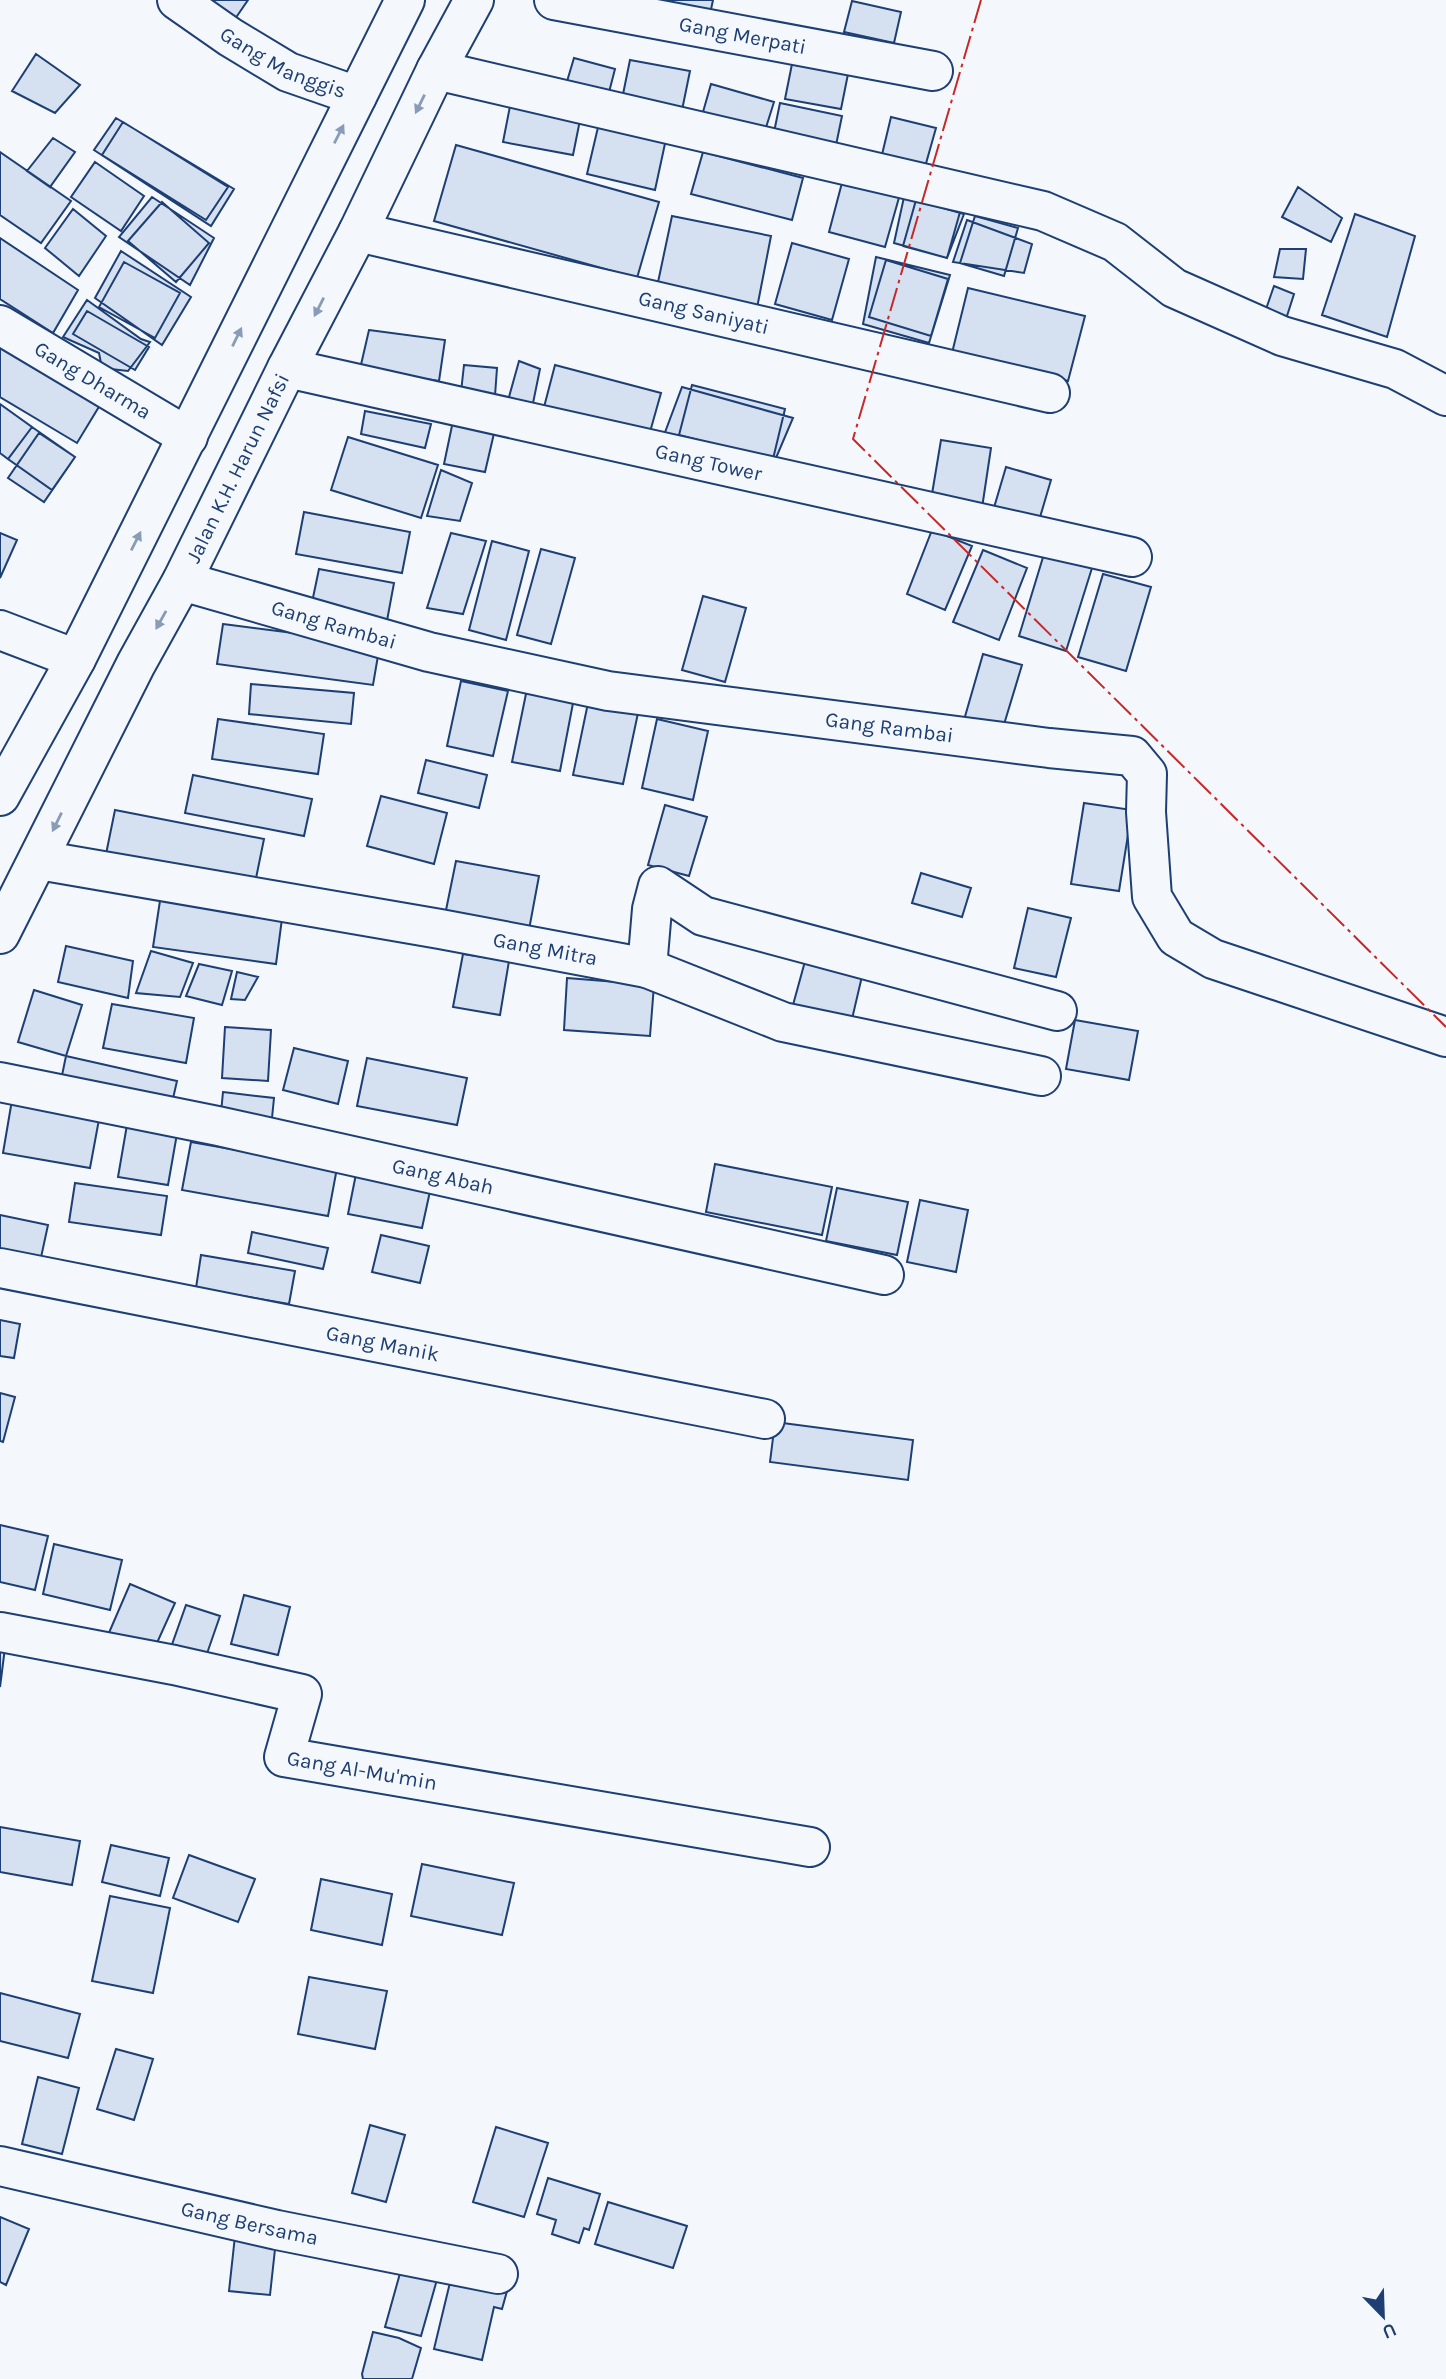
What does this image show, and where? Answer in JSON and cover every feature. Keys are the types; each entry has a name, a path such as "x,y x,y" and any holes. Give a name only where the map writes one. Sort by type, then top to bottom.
{"street":[{"name":"Gang Manggis","path":"177,0 230,37 288,72 358,96"},
{"path":"0,796 76,659 405,0"},
{"name":"Jalan K.H. Harun Nafsi","path":"0,934 94,747 182,581 474,0"},
{"name":"Gang Merpati","path":"554,0 933,71"},
{"path":"436,71 1043,211 1115,243 1174,288 1282,336 1395,369 1446,396"},
{"name":"Gang Saniyati","path":"358,232 1050,393"},
{"name":"Gang Dharma","path":"0,325 188,437"},
{"name":"Gang Tower","path":"287,368 1132,557"},
{"name":"Gang Rambai","path":"182,581 429,652 608,691 1049,748 1132,756 1147,774 1146,812 1152,897 1176,937 1213,959 1446,1037"},
{"path":"0,630 76,659"},
{"path":"40,723 94,747"},
{"name":"Gang Mitra","path":"39,860 440,929 647,968 783,1022 1041,1076"},
{"path":"647,968 652,909 658,886 703,916 1057,1011"},
{"name":"Gang Abah","path":"0,1082 218,1126 884,1275"},
{"name":"Gang Manik","path":"0,1268 765,1419"},
{"name":"Gang Al-Mu'min","path":"0,1632 174,1665 302,1694 284,1757 810,1847"},
{"name":"Gang Bersama","path":"0,2166 277,2230 498,2274"}],"building":[{"path":"205,0 248,0 235,19"},
{"path":"607,0 713,0 709,19"},
{"path":"852,1 901,12 894,43 844,32"},
{"path":"795,49 851,59 841,109 785,99"},
{"path":"36,54 80,85 55,113 12,91"},
{"path":"574,58 615,69 607,100 565,88"},
{"path":"630,60 690,71 681,115 621,104"},
{"path":"711,84 774,102 763,137 701,119"},
{"path":"511,101 581,115 573,155 503,142"},
{"path":"780,103 842,116 835,150 773,137"},
{"path":"891,117 936,128 923,174 880,163"},
{"path":"116,118 234,189 211,226 94,150"},
{"path":"123,122 228,187 206,220 102,155"},
{"path":"599,123 666,139 655,190 587,174"},
{"path":"53,138 75,152 50,187 27,171"},
{"path":"456,145 659,202 637,278 434,221"},
{"path":"0,152 71,201 41,243 0,215"},
{"path":"703,152 803,178 792,220 691,194"},
{"path":"95,162 144,196 121,231 71,197"},
{"path":"843,179 900,194 885,247 829,232"},
{"path":"1298,187 1342,218 1331,242 1282,217"},
{"path":"918,193 962,205 947,258 903,246"},
{"path":"152,197 214,238 190,285 119,237"},
{"path":"904,197 964,214 947,258 894,243"},
{"path":"162,202 209,243 176,282 128,241"},
{"path":"73,209 106,236 79,276 45,248"},
{"path":"1355,214 1415,236 1387,337 1322,315"},
{"path":"672,216 771,236 757,308 657,287"},
{"path":"975,216 1018,228 1004,276 960,263"},
{"path":"967,220 1032,244 1024,273 953,262"},
{"path":"0,238 78,290 53,333 0,299"},
{"path":"792,243 849,259 832,320 775,304"},
{"path":"1280,249 1306,249 1303,279 1274,277"},
{"path":"121,251 191,297 162,345 95,298"},
{"path":"876,257 950,275 929,343 863,324"},
{"path":"886,260 948,279 931,336 869,317"},
{"path":"124,262 180,293 155,338 99,307"},
{"path":"1274,286 1294,294 1286,319 1265,312"},
{"path":"968,288 1085,316 1068,381 952,353"},
{"path":"87,300 141,339 150,342 128,371 102,368 99,353 63,337"},
{"path":"87,311 149,347 135,370 73,334"},
{"path":"369,330 445,340 439,381 360,369"},
{"path":"0,344 100,405 77,443 0,397"},
{"path":"519,361 540,369 532,408 509,397"},
{"path":"464,365 497,368 495,396 461,392"},
{"path":"555,365 661,393 648,439 543,411"},
{"path":"692,385 785,409 773,459 679,435"},
{"path":"682,387 793,418 773,465 664,435"},
{"path":"0,404 32,427 8,459 0,453"},
{"path":"365,411 431,424 425,448 361,434"},
{"path":"453,421 495,429 485,472 444,464"},
{"path":"32,427 75,457 52,490 8,459"},
{"path":"39,433 75,457 44,502 8,478"},
{"path":"348,437 438,465 421,518 331,490"},
{"path":"941,440 991,448 982,508 931,500"},
{"path":"1006,467 1051,480 1038,524 993,511"},
{"path":"441,470 472,483 460,521 427,516"},
{"path":"304,512 410,532 402,573 296,554"},
{"path":"932,530 972,546 945,610 907,594"},
{"path":"0,533 17,540 0,578"},
{"path":"451,533 486,541 463,614 427,608"},
{"path":"492,541 529,551 506,640 469,630"},
{"path":"541,549 575,558 551,644 517,635"},
{"path":"983,550 1027,568 999,640 953,622"},
{"path":"1044,554 1092,568 1066,651 1019,636"},
{"path":"319,569 394,583 386,626 310,612"},
{"path":"1103,574 1151,587 1126,671 1078,657"},
{"path":"703,596 746,608 725,682 682,670"},
{"path":"223,624 380,644 373,685 217,664"},
{"path":"983,654 1022,665 1002,731 964,720"},
{"path":"461,681 508,691 493,756 447,746"},
{"path":"251,684 354,693 351,724 249,714"},
{"path":"527,689 574,698 560,771 512,762"},
{"path":"588,703 638,713 623,784 573,775"},
{"path":"218,719 324,734 318,774 212,759"},
{"path":"657,719 708,731 693,800 642,788"},
{"path":"426,760 487,775 479,808 418,793"},
{"path":"193,775 312,799 304,836 185,813"},
{"path":"381,796 447,813 434,864 367,846"},
{"path":"1084,803 1132,810 1119,891 1071,884"},
{"path":"665,805 707,817 689,876 648,865"},
{"path":"115,810 264,839 254,888 105,859"},
{"path":"456,861 539,876 528,935 444,920"},
{"path":"921,873 971,888 962,917 912,903"},
{"path":"161,894 283,911 276,964 153,947"},
{"path":"1028,908 1071,918 1056,977 1014,968"},
{"path":"66,946 133,961 128,998 58,982"},
{"path":"151,951 193,963 180,997 136,993"},
{"path":"463,954 509,961 500,1015 453,1007"},
{"path":"807,954 863,972 852,1019 793,1005"},
{"path":"199,964 232,971 222,1005 186,996"},
{"path":"237,972 258,977 245,1000 231,999"},
{"path":"567,978 654,985 650,1036 564,1030"},
{"path":"34,990 82,1005 66,1056 18,1042"},
{"path":"112,1004 194,1018 186,1063 103,1048"},
{"path":"1075,1020 1138,1031 1129,1080 1066,1069"},
{"path":"225,1027 271,1030 268,1081 222,1078"},
{"path":"294,1048 348,1061 338,1104 283,1090"},
{"path":"66,1056 177,1081 169,1116 59,1090"},
{"path":"367,1058 467,1078 457,1125 357,1106"},
{"path":"223,1092 274,1098 271,1128 220,1123"},
{"path":"12,1100 100,1114 90,1168 3,1153"},
{"path":"128,1119 178,1128 168,1185 118,1177"},
{"path":"191,1142 337,1168 328,1216 182,1190"},
{"path":"715,1164 832,1187 822,1235 706,1212"},
{"path":"357,1169 432,1182 422,1228 348,1214"},
{"path":"75,1183 167,1196 161,1235 69,1222"},
{"path":"837,1188 908,1202 897,1255 826,1241"},
{"path":"920,1200 968,1210 956,1272 907,1262"},
{"path":"0,1215 48,1225 40,1262 0,1253"},
{"path":"252,1232 328,1248 323,1269 248,1253"},
{"path":"381,1235 429,1246 420,1283 372,1272"},
{"path":"201,1255 295,1271 289,1304 196,1288"},
{"path":"0,1320 20,1324 14,1358 0,1356"},
{"path":"0,1393 15,1397 3,1442 0,1441"},
{"path":"775,1422 913,1440 908,1480 770,1462"},
{"path":"0,1525 48,1536 35,1590 0,1582"},
{"path":"54,1544 122,1560 110,1610 43,1594"},
{"path":"130,1584 175,1603 152,1654 108,1635"},
{"path":"244,1595 290,1607 278,1655 231,1644"},
{"path":"186,1605 220,1616 203,1665 169,1653"},
{"path":"0,1639 6,1640 0,1687"},
{"path":"0,1827 80,1841 72,1885 0,1872"},
{"path":"111,1845 169,1858 160,1896 102,1882"},
{"path":"189,1855 255,1879 238,1922 173,1898"},
{"path":"422,1864 514,1883 502,1935 411,1916"},
{"path":"321,1879 392,1894 382,1945 311,1930"},
{"path":"110,1896 170,1908 153,1993 92,1981"},
{"path":"309,1977 387,1991 375,2049 298,2034"},
{"path":"0,1993 80,2014 68,2058 0,2041"},
{"path":"116,2049 153,2059 134,2120 97,2109"},
{"path":"38,2077 79,2088 62,2154 22,2144"},
{"path":"370,2125 405,2135 386,2202 352,2193"},
{"path":"496,2127 548,2143 524,2217 473,2202"},
{"path":"548,2178 600,2194 589,2230 584,2228 579,2243 552,2234 556,2220 537,2214"},
{"path":"608,2202 687,2226 673,2268 595,2244"},
{"path":"0,2217 29,2229 6,2285 0,2282"},
{"path":"235,2236 276,2240 270,2295 229,2291"},
{"path":"404,2259 440,2269 421,2336 385,2327"},
{"path":"453,2270 509,2284 502,2309 494,2307 482,2360 434,2349"},
{"path":"373,2332 399,2338 421,2348 412,2379 363,2379"}],"power":[{"path":"981,0 853,439 1446,1027"}]}
